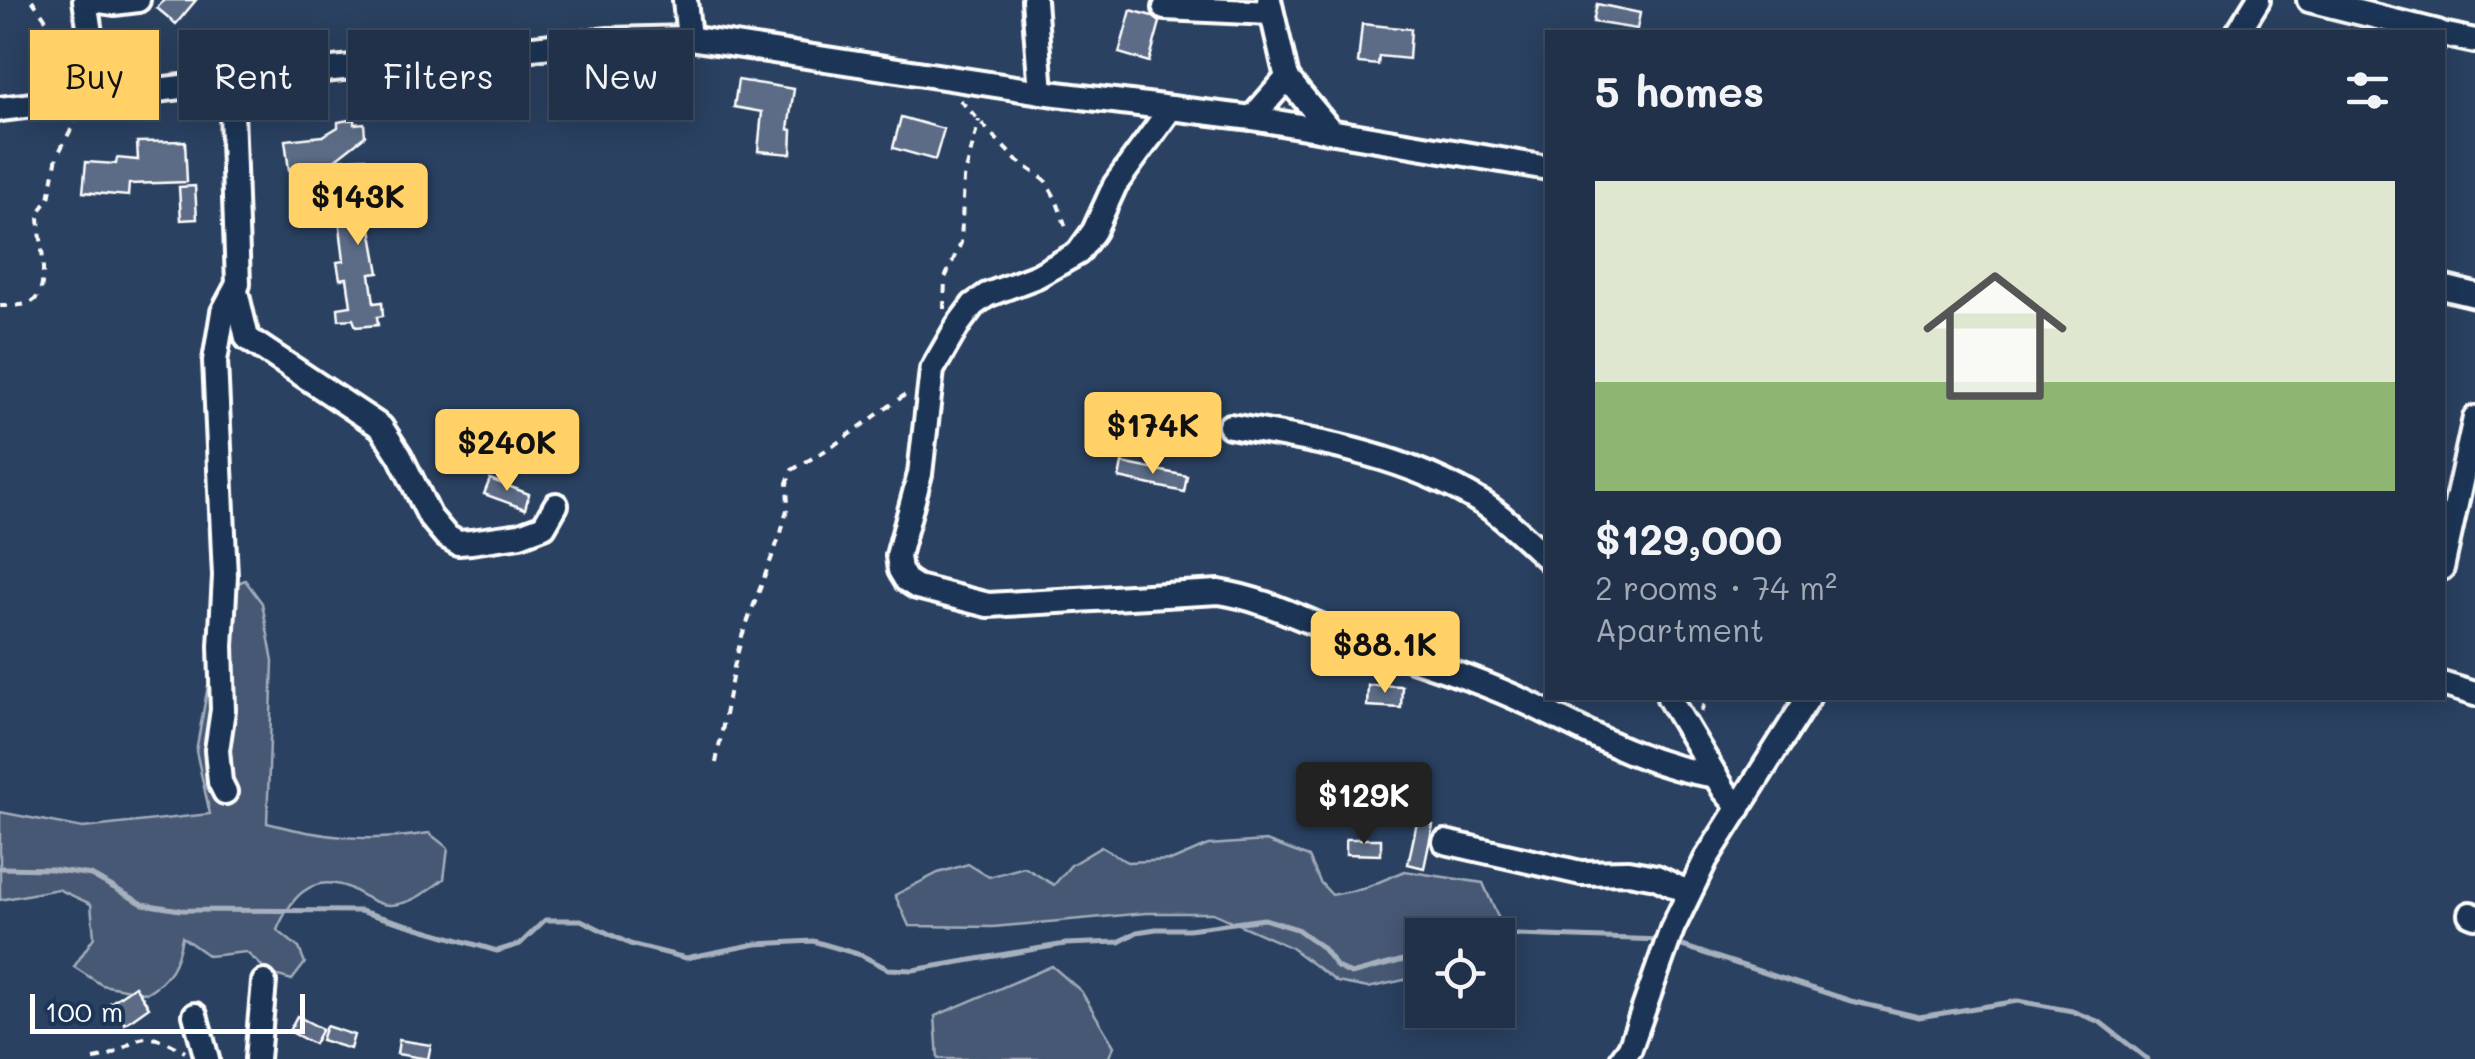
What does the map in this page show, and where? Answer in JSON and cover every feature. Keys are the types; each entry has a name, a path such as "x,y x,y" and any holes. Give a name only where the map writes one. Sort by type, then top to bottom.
{"street":[{"path":"86,0 90,30"},
{"path":"94,0 138,0"},
{"path":"685,0 688,30"},
{"path":"1034,0 1041,92"},
{"path":"2239,30 2258,0"},
{"path":"2310,0 2428,30"},
{"path":"1165,8 1270,7 1287,78 1330,131"},
{"path":"2445,34 2475,42"},
{"path":"693,39 1041,92 1252,118 1545,167"},
{"path":"328,71 549,47"},
{"path":"1252,118 1287,78"},
{"path":"0,108 30,105"},
{"path":"1171,108 1115,185 1094,231 1078,253 973,305 947,344 930,378 920,474 898,556 906,580 964,602 1010,606 1220,592 1244,596 1435,664 1534,706 1622,750 1685,772 1716,776"},
{"path":"225,792 220,782 217,750 223,710 220,660 225,561 215,361 223,312 238,284 232,120"},
{"path":"2445,289 2475,295"},
{"path":"236,291 247,338 381,427 430,517 446,536 458,543 520,535 544,526 556,505"},
{"path":"2445,559 2468,492 2475,418"},
{"path":"1230,426 1362,452 1430,474 1487,506 1545,556"},
{"path":"2445,685 2475,694"},
{"path":"1670,700 1739,808"},
{"path":"1622,1059 1630,1048 1672,928 1706,859 1807,700"},
{"path":"1445,842 1581,874 1628,872 1656,878 1690,893"},
{"path":"257,1059 264,982"},
{"path":"195,1015 200,1058"}],"path":[{"path":"32,0 53,30"},
{"path":"936,76 1016,160 1045,180 1078,253"},
{"path":"0,306 25,304 38,296 43,259 40,212 50,198 57,156 80,120"},
{"path":"947,344 943,298 946,278 961,243 964,179 979,120"},
{"path":"716,764 742,636 781,533 792,470 930,378"},
{"path":"94,1059 139,1037 158,1040 200,1058"}],"shaded area":[{"path":"245,580 262,603 273,661 267,823 348,837 429,833 448,848 444,879 415,898 391,905 334,884 303,892 277,930 299,948 305,963 292,980 271,974 246,952 209,956 182,937 171,970 146,993 102,985 74,967 94,937 91,904 58,889 0,900 0,812 83,828 210,814 196,751 226,588"},
{"path":"1266,841 1309,857 1320,882 1332,895 1362,889 1405,871 1483,883 1498,918 1405,918 1405,980 1368,988 1337,982 1290,947 1213,913 1146,913 993,927 909,926 895,895 938,873 968,864 989,877 1024,867 1054,885 1071,865 1101,847 1127,862 1173,860 1208,845"},
{"path":"1052,966 1081,991 1114,1046 1108,1059 938,1059 935,1016"}],"building":[{"path":"164,0 196,0 176,24 157,8"},
{"path":"1597,4 1640,13 1637,29 1593,22"},
{"path":"1131,10 1160,22 1149,62 1119,53"},
{"path":"1362,24 1411,29 1409,59 1379,56 1378,65 1358,63"},
{"path":"738,80 794,89 788,129 792,130 791,154 758,151 762,112 734,107"},
{"path":"901,117 944,129 935,160 893,148"},
{"path":"338,122 364,123 365,136 328,165 289,170 285,140 323,136 338,127"},
{"path":"185,141 187,182 129,184 128,196 83,192 86,162 116,164 117,158 138,160 137,142"},
{"path":"365,158 367,206 379,273 370,274 374,303 382,302 383,316 377,317 378,325 356,327 353,319 339,320 338,308 351,306 347,278 340,279 337,262 344,261 338,210 350,208 348,181 339,182 338,160"},
{"path":"195,186 197,219 181,220 179,187"},
{"path":"1098,401 1162,408 1160,437 1116,432 1115,442 1094,440"},
{"path":"1122,463 1187,476 1184,492 1119,478"},
{"path":"490,479 529,494 525,509 484,494"},
{"path":"1368,685 1402,686 1401,708 1367,706"},
{"path":"1417,822 1433,825 1424,868 1408,864"},
{"path":"1346,839 1381,839 1381,855 1346,854"},
{"path":"135,986 149,1007 125,1024 110,1003"},
{"path":"297,1016 322,1029 314,1044 289,1031"},
{"path":"326,1026 354,1035 350,1049 321,1040"},
{"path":"399,1040 431,1045 428,1059 397,1054"}],"waterway":[{"path":"0,868 91,875 143,904 180,910 360,911 497,951 520,944 545,920 581,920 630,944 686,958 756,944 813,941 861,955 888,969 913,970 1065,944 1119,942 1137,932 1156,929 1189,929 1264,919 1297,929 1322,947 1337,967 1351,974 1405,960"},
{"path":"1515,936 1662,940"},
{"path":"1673,943 1851,1001 1919,1017 2018,1001 2072,1011 2100,1022 2147,1059"}]}
